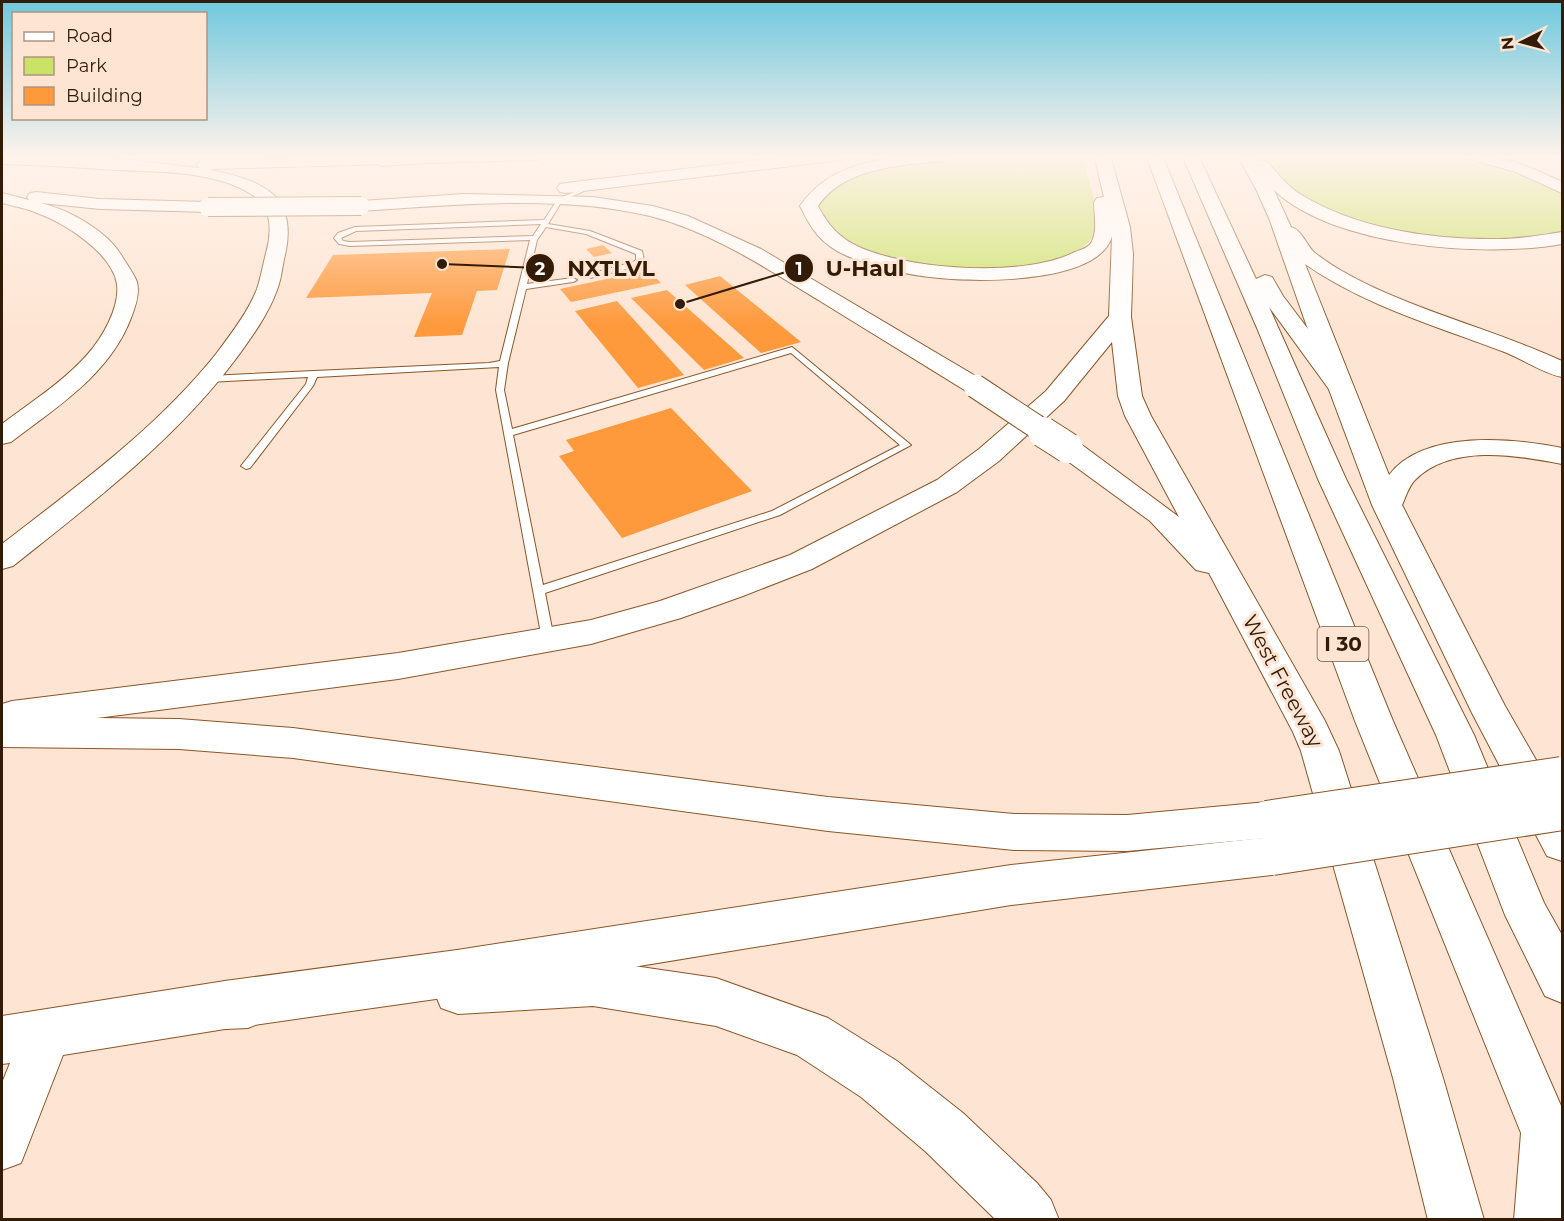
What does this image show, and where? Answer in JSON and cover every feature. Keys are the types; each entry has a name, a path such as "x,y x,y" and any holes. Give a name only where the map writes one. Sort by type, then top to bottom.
{"main road":[{"path":"2,436 71,385 97,358 116,329 126,304 127,283 108,248 80,228 50,212"},
{"path":"2,559 143,445 208,379 246,331 271,280 277,253 279,225 275,212"},
{"path":"648,212 681,220 716,234 801,280 975,386 1068,448 1160,515 1237,594"},
{"path":"810,212 818,230 834,243 886,263 967,274 1018,273 1077,260 1096,250 1103,239 1102,212"},
{"name":"West Freeway","path":"1117,212 1123,254 1120,316 1130,396 1138,416 1312,731 1320,751 1418,1078 1456,1220"},
{"name":"I 30","path":"1176,212 1374,722 1554,1148"},
{"path":"1275,212 1340,387 1387,505 1490,713 1563,843"},
{"path":"1325,212 1382,230 1425,239 1509,245 1563,238"},
{"path":"1218,214 1241,235 1273,297 1340,387"},
{"name":"I 30","path":"1218,214 1332,479 1455,735 1527,915 1563,980"},
{"path":"1278,218 1307,256 1334,275 1380,298 1522,351 1563,370"},
{"path":"2,716 398,666 591,632 669,610 732,588 801,562 947,486 989,455 1054,396 1120,316"},
{"path":"1387,505 1403,476 1426,459 1466,448 1511,449 1563,456"},
{"path":"2,732 179,734 293,743 828,814 1014,832 1270,838 1563,811"},
{"path":"2,1144 24,1037 225,1005 469,971 1011,885 1270,838 1563,776"},
{"path":"225,1005 593,983 716,1002 811,1035 879,1079 944,1132 1018,1202 1031,1220"},
{"path":"1542,1220 1554,1148"}],"lane":[{"path":"548,639 500,390 504,363 537,236 552,212"},
{"path":"562,228 537,236 350,244 341,243 337,238 340,234 355,229 545,223 588,232 616,242 639,254 640,260 625,268 593,276"},
{"path":"523,287 573,280"},
{"path":"509,433 792,350 906,445 776,513 539,591"},
{"path":"208,379 489,366 504,363"},
{"path":"246,466 310,384 314,374"}],"green space":[{"path":"820,212 1096,212 1097,228 1090,240 1070,254 1028,266 973,270 917,266 864,252 836,239"},
{"path":"1333,212 1562,212 1562,231 1550,236 1523,240 1457,239 1405,233"}],"building":[{"path":"603,245 612,253 594,257 586,249"},
{"path":"510,249 497,290 477,291 462,335 414,337 432,293 306,298 333,255"},
{"path":"648,270 661,283 571,302 560,289"},
{"path":"720,276 801,342 761,353 685,285"},
{"path":"667,290 744,358 704,370 631,298"},
{"path":"617,301 684,375 638,388 575,311"},
{"path":"671,408 752,491 622,538 559,456 574,451 566,440"}],"place":[{"name":"NXTLVL","path":"442,264"},
{"name":"U-Haul","path":"680,304"}]}
